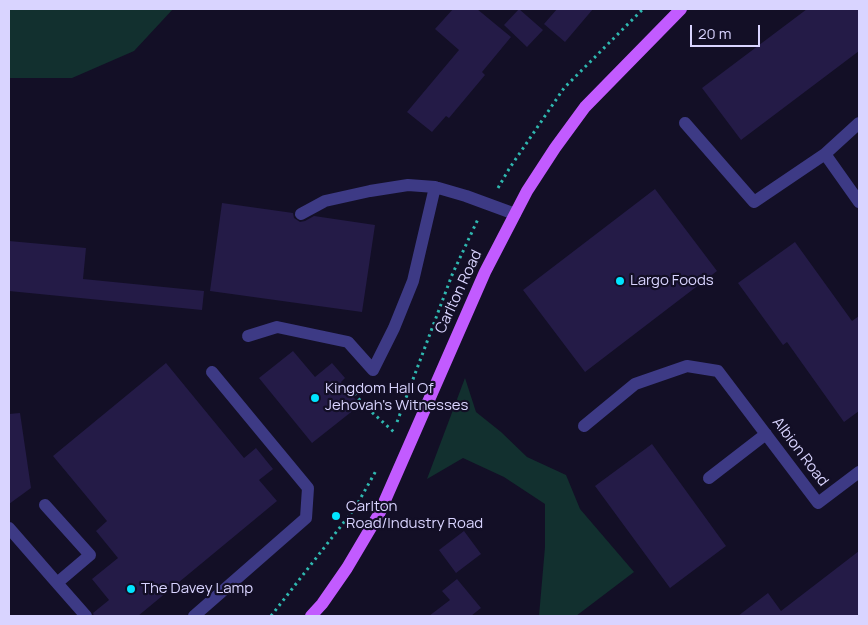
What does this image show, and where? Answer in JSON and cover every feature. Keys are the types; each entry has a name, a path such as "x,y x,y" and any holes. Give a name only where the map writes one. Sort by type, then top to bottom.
{"main road":[{"name":"Carlton Road","path":"311,616 322,604 347,568 379,514 485,272 527,191 585,107 681,9"}],"street":[{"path":"685,123 754,202 825,154 859,123"},
{"path":"825,154 859,202"},
{"path":"301,214 325,201 408,185 435,188 466,196 515,214"},
{"path":"248,336 277,327 348,342 372,370 394,328 413,281 435,188"},
{"name":"Albion Road","path":"584,426 635,384 687,366 718,371 818,503 857,478"},
{"path":"194,616 306,518 308,488 212,372"},
{"path":"709,478 766,434"},
{"path":"45,505 90,555 57,583"},
{"path":"9,528 86,616"}],"path":[{"path":"349,392 352,391 365,406 409,445"}],"green space":[{"path":"9,9 173,9 134,51 72,78 9,78"},
{"path":"465,378 476,412 501,432 527,457 566,475 580,509 634,572 576,616 539,616 545,547 545,504 504,477 463,458 427,479"}],"building":[{"path":"453,9 477,9 511,37 482,72 485,75 449,118 446,116 432,132 407,112 459,50 435,29"},
{"path":"519,9 543,30 527,47 504,25"},
{"path":"557,9 593,9 565,42 544,24"},
{"path":"807,9 859,9 859,51 741,140 702,88"},
{"name":"Largo Foods","path":"655,189 717,271 585,372 523,290"},
{"path":"222,203 293,213 294,218 300,222 314,216 375,225 362,312 210,291"},
{"path":"9,241 86,248 83,279 204,291 202,310 9,291"},
{"path":"795,242 852,321 859,316 859,411 844,422 787,342 783,345 738,283"},
{"name":"Kingdom Hall Of Jehovah's Witnesses","path":"293,351 315,377 332,363 345,378 341,382 360,405 312,443 259,378"},
{"path":"166,363 244,458 256,448 273,469 259,480 277,501 138,616 94,616 93,613 109,600 92,579 118,558 96,531 107,521 53,456"},
{"path":"20,413 31,488 9,504 9,414"},
{"path":"652,444 726,546 670,588 595,486"},
{"path":"464,531 481,554 456,573 439,550"},
{"path":"859,551 859,616 738,616 768,593 781,611"},
{"path":"457,579 481,608 471,616 429,616 450,600 442,591"}],"place":[{"name":"Largo Foods","path":"620,281"},
{"name":"Kingdom Hall Of Jehovah's Witnesses","path":"315,398"},
{"name":"Carlton Road/Industry Road","path":"336,516"},
{"name":"The Davey Lamp","path":"131,589"}]}
